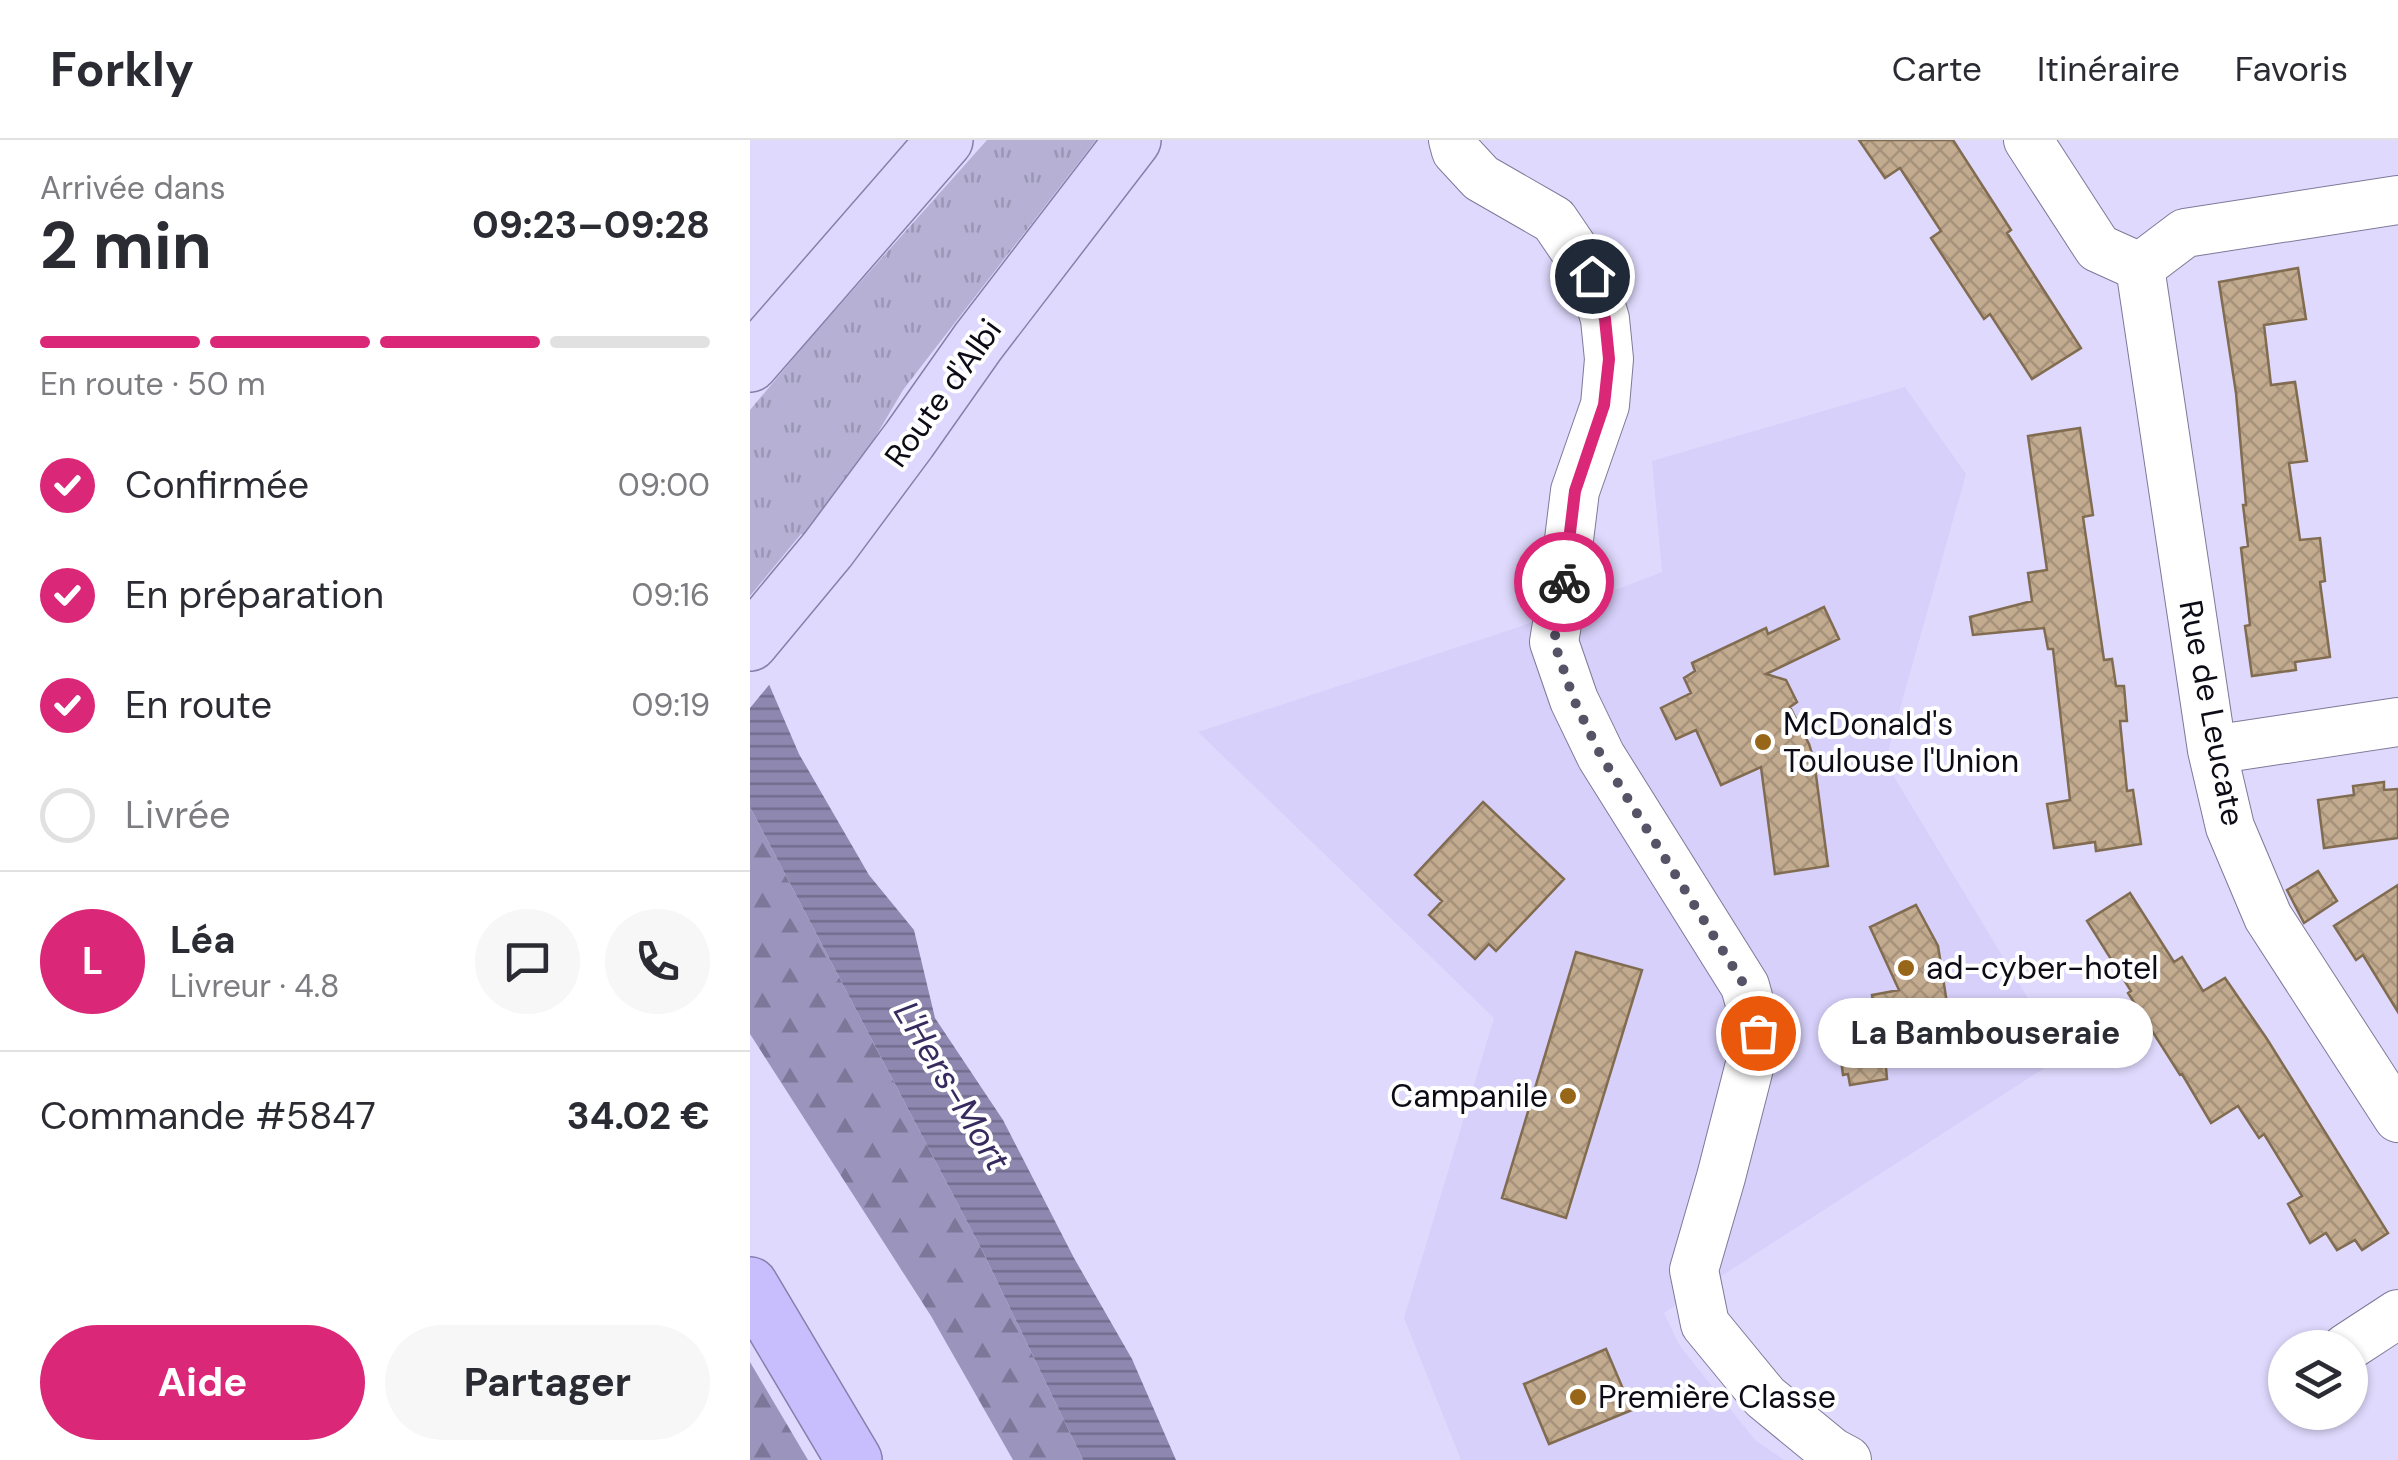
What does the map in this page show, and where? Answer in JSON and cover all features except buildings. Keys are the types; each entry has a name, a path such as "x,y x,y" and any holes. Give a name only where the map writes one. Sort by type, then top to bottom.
{"highway":[{"path":"750,1285 854,1460"}],"main road":[{"path":"750,364 945,140"},
{"name":"Route d'Albi","path":"750,643 814,566 1133,140"}],"street":[{"path":"1452,140 1481,178 1554,220 1592,276 1605,319 1609,359 1604,405 1575,491 1554,642 1574,700 1601,756 1745,986 1758,1033 1694,1270 1704,1324 1765,1397 1847,1460"},
{"path":"2028,140 2098,248 2140,267 2185,232 2398,200"},
{"name":"Rue de Leucate","path":"2140,267 2212,750 2230,826 2268,917 2398,1118"},
{"path":"2212,750 2398,722"},
{"path":"2368,1334 2398,1314"}],"shaded area":[{"path":"1905,387 1966,474 1885,762 2063,1056 1664,1313 1680,1346 1755,1440 1784,1460 1461,1460 1404,1318 1494,1018 1198,732 1519,627 1662,572 1652,461"}],"green space":[{"path":"987,140 1096,140 903,390 856,470 807,537 801,534 750,596 750,410"},
{"path":"750,807 984,1254 1083,1460 1013,1460 931,1316 750,1034"},
{"path":"750,1362 808,1460 750,1460"}],"water":[{"name":"L'Hers-Mort","path":"750,640 799,754 869,875 914,930 935,1018 1003,1120 1074,1258 1132,1359 1176,1460 1083,1460 984,1254 750,807"}],"pier":[{"path":"750,635 773,680 750,708"}],"way so far":[{"path":"1564,582 1554,642 1574,700 1601,756 1745,986 1758,1033"}],"place":[{"name":"McDonald's Toulouse l'Union","path":"1763,742"},
{"name":"ad-cyber-hotel","path":"1906,968"},
{"name":"La Bambouseraie","path":"1758,1033"},
{"name":"Campanile","path":"1568,1096"},
{"name":"Première Classe","path":"1578,1397"}],"route":[{"path":"1564,582 1575,491 1604,405 1609,359 1605,319 1592,276"}]}
